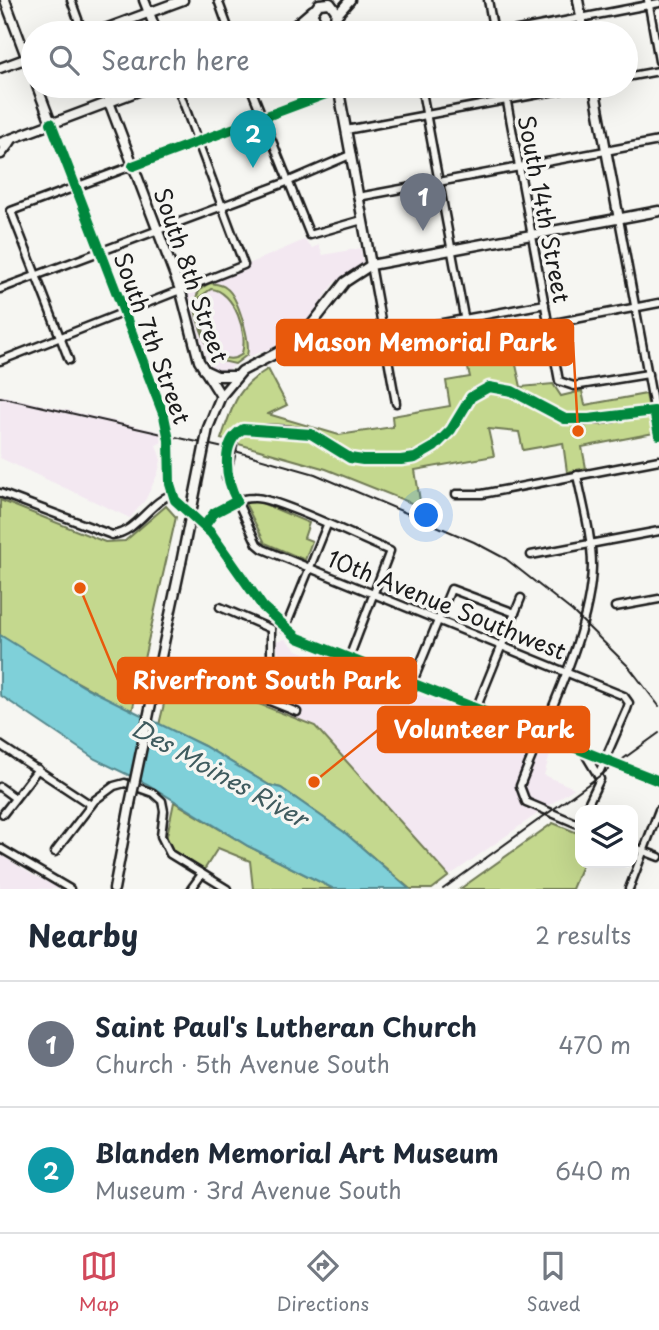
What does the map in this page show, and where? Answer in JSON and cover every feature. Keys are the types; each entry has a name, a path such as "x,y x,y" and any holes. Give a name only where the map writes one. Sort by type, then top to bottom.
{"main road":[{"path":"5,0 21,36"},
{"path":"144,0 152,21"},
{"path":"127,21 183,0"},
{"path":"299,21 316,5 344,0"},
{"path":"335,20 350,0"},
{"path":"578,0 582,21"},
{"path":"328,2 335,9 335,20"},
{"path":"0,68 21,60"},
{"name":"South 7th Street","path":"42,98 51,123"},
{"path":"0,144 120,98"},
{"path":"341,98 371,265"},
{"path":"596,98 619,219"},
{"name":"South 8th Street","path":"109,102 181,292 203,370 221,396"},
{"path":"0,160 0,153 19,135"},
{"path":"114,889 208,428 221,396 237,376 258,361 298,342 345,282 371,265 659,211"},
{"path":"203,370 217,376 237,376"}],"street":[{"path":"71,0 79,21"},
{"path":"218,0 226,21"},
{"path":"488,0 492,21"},
{"path":"648,3 659,61"},
{"path":"565,21 659,3"},
{"path":"638,75 659,71"},
{"name":"South 8th Street","path":"108,98 109,102"},
{"path":"0,361 124,315 244,265 181,98"},
{"path":"255,98 310,235 362,220"},
{"path":"69,360 11,211 314,98"},
{"path":"423,98 468,338"},
{"path":"346,130 518,98"},
{"name":"South 14th Street","path":"507,100 559,381 574,386 648,374"},
{"name":"South 7th Street","path":"51,123 167,429 172,494"},
{"path":"358,197 659,141"},
{"path":"0,289 287,182 350,155"},
{"path":"619,219 659,435"},
{"path":"371,265 396,403"},
{"path":"549,324 659,303"},
{"path":"383,334 545,304"},
{"path":"237,501 226,477 227,465 235,435 251,428 311,434 350,458 390,460 415,457 434,447 450,430 471,397 489,387 512,391 565,419 589,419 654,411"},
{"path":"456,494 482,494 659,462"},
{"path":"575,822 526,802 520,786 578,636 591,574 590,544 577,475"},
{"path":"0,493 112,535 127,531 157,501 172,494 180,507 205,526 276,622 298,638 659,781"},
{"path":"205,526 214,513 237,501 264,499 390,551 349,657"},
{"name":"10th Avenue Southwest","path":"237,501 257,544 309,568 624,696 629,703 604,760"},
{"path":"285,629 327,526"},
{"path":"531,555 659,531"},
{"path":"412,684 450,589 515,613"},
{"path":"476,709 521,598"},
{"path":"615,607 659,599"},
{"path":"220,607 271,629"},
{"path":"259,697 271,659 271,629 276,622"},
{"path":"225,683 298,712"},
{"path":"0,746 91,805"},
{"path":"584,752 598,775"},
{"path":"588,805 598,786 598,775 604,760"},
{"path":"4,814 38,769"},
{"path":"55,852 91,805 120,783 153,793 164,805 161,836 163,846 170,854 227,889"},
{"path":"0,787 15,798"},
{"path":"629,889 659,810"},
{"path":"0,848 70,889"},
{"path":"638,850 659,858"},
{"path":"191,889 202,874"}],"shaded area":[{"path":"304,240 312,248 319,245 323,255 361,248 363,263 334,283 301,330 286,342 248,357 225,372 214,371 206,358 187,291"},
{"path":"0,395 162,432 162,442 156,445 161,460 158,473 146,499 130,518 0,458"},
{"path":"286,639 297,650 501,725 492,752 506,756 516,732 552,748 544,775 574,788 449,876 315,726 288,716 303,679 279,656 276,641"},
{"path":"0,854 31,874 61,889 0,889"}],"green space":[{"path":"210,283 220,285 231,293 235,300 242,320 248,349 247,355 235,364 213,359 200,329 195,307 196,297 201,289","holes":["211,289 219,291 233,305 242,326 241,355 231,359 222,357 214,350 200,317 200,297"]},
{"path":"514,356 521,387 553,384 561,396 582,391 585,405 646,394 654,433 582,447 586,468 567,472 563,443 523,450 519,432 488,429 494,456 415,470 421,507 326,469 221,439 237,398 249,383 268,369 287,405 268,414 339,435 393,427 392,416 450,406 446,381 470,377 467,364"},
{"path":"252,499 309,523 304,538 312,541 305,560 265,543 245,503"},
{"path":"0,500 105,542 125,541 166,506 176,517 132,712 44,664 0,635"},
{"path":"172,670 315,726 449,876 432,889 410,889 344,832 281,788 269,785 204,746 159,725"},
{"path":"174,802 248,846 334,889 253,889 250,861 218,848 204,870 171,849 166,840"},
{"path":"553,823 575,832 575,868 581,868 572,889 460,889"}],"water":[{"name":"Des Moines River","path":"0,635 83,686 204,746 269,785 281,788 344,832 409,889 334,889 248,846 147,784 95,759 0,695"}],"railway":[{"path":"0,397 228,449 315,474 474,542 506,559 572,611 629,667 659,706"},
{"path":"443,889 659,733"}],"cycle path":[{"path":"133,166 315,98"},
{"path":"51,123 164,416 169,440 170,484 175,500 211,533 263,607 298,638 659,781"},
{"path":"205,525 214,513 237,501 230,483 227,462 230,443 243,429 311,434 350,458 415,458 434,447 451,430 471,397 489,387 512,391 565,419 589,419 654,411 659,435"}],"place":[{"name":"Blanden Memorial Art Museum","path":"253,168"},
{"name":"Saint Paul's Lutheran Church","path":"423,231"},
{"name":"Mason Memorial Park","path":"578,431"},
{"name":"Riverfront South Park","path":"80,588"},
{"name":"Volunteer Park","path":"314,782"}]}
